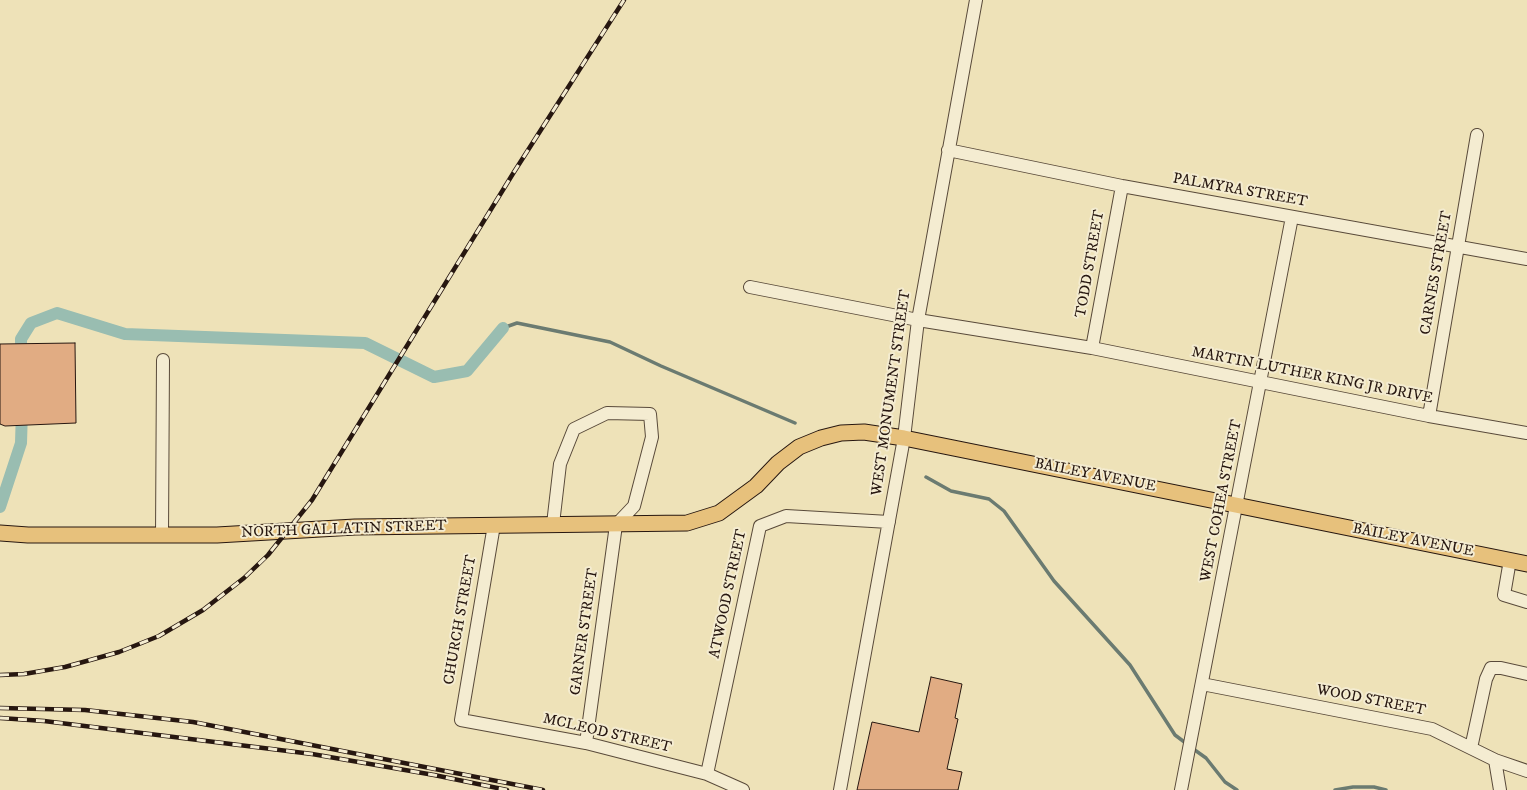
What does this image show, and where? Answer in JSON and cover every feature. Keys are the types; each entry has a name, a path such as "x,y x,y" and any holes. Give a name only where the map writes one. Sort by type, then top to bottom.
{"main road":[{"name":"BAILEY AVENUE","path":"687,523 719,514 756,486 778,463 799,447 821,438 840,433 864,432 904,438 1527,564"},
{"name":"NORTH GALLATIN STREET","path":"0,533 28,535 217,535 355,527 687,523"}],"street":[{"name":"WEST MONUMENT STREET","path":"840,790 904,438 918,320 976,0"},
{"name":"CARNES STREET","path":"1429,416 1476,135"},
{"name":"PALMYRA STREET","path":"948,150 1122,186 1527,259"},
{"name":"TODD STREET","path":"1092,348 1122,186"},
{"name":"WEST COHEA STREET","path":"1181,790 1292,217"},
{"name":"MARTIN LUTHER KING JR DRIVE","path":"750,287 918,320 1092,348 1429,416 1527,433"},
{"path":"162,535 163,360"},
{"path":"553,524 560,464 574,429 607,413 650,414 652,437 634,506 616,525"},
{"name":"ATWOOD STREET","path":"707,774 760,526 786,516 889,522"},
{"name":"CHURCH STREET","path":"461,720 494,525"},
{"name":"GARNER STREET","path":"586,743 616,525"},
{"path":"1510,560 1504,595 1527,602"},
{"path":"1471,748 1486,679 1491,668 1501,668 1527,674"},
{"name":"WOOD STREET","path":"1202,684 1432,729 1495,760 1527,771"},
{"name":"MCLEOD STREET","path":"461,720 586,743 707,774 743,790"},
{"path":"1495,760 1500,790"}],"building":[{"path":"75,343 76,423 5,426 0,424 0,344"},
{"path":"931,677 962,684 955,718 958,719 947,769 962,772 958,790 857,790 872,722 919,732"}],"waterway":[{"path":"21,359 21,339 31,323 57,313 125,334 365,343 434,377 467,371 503,328"},
{"path":"503,328 517,323 610,342 661,366 795,423"},
{"path":"0,507 21,443 22,410"},
{"path":"926,477 951,491 989,499 1004,511 1054,581 1130,665 1175,735 1187,744"},
{"path":"1192,748 1206,758 1225,782 1237,790"},
{"path":"1335,790 1353,787 1374,787 1386,790"}],"railway":[{"path":"0,675 24,674 65,667 119,652 159,636 203,610 244,578 268,555 312,500 514,172 624,0"},
{"path":"0,708 85,710 193,722 543,790"},
{"path":"0,718 44,721 312,754 434,775 507,790"}]}
